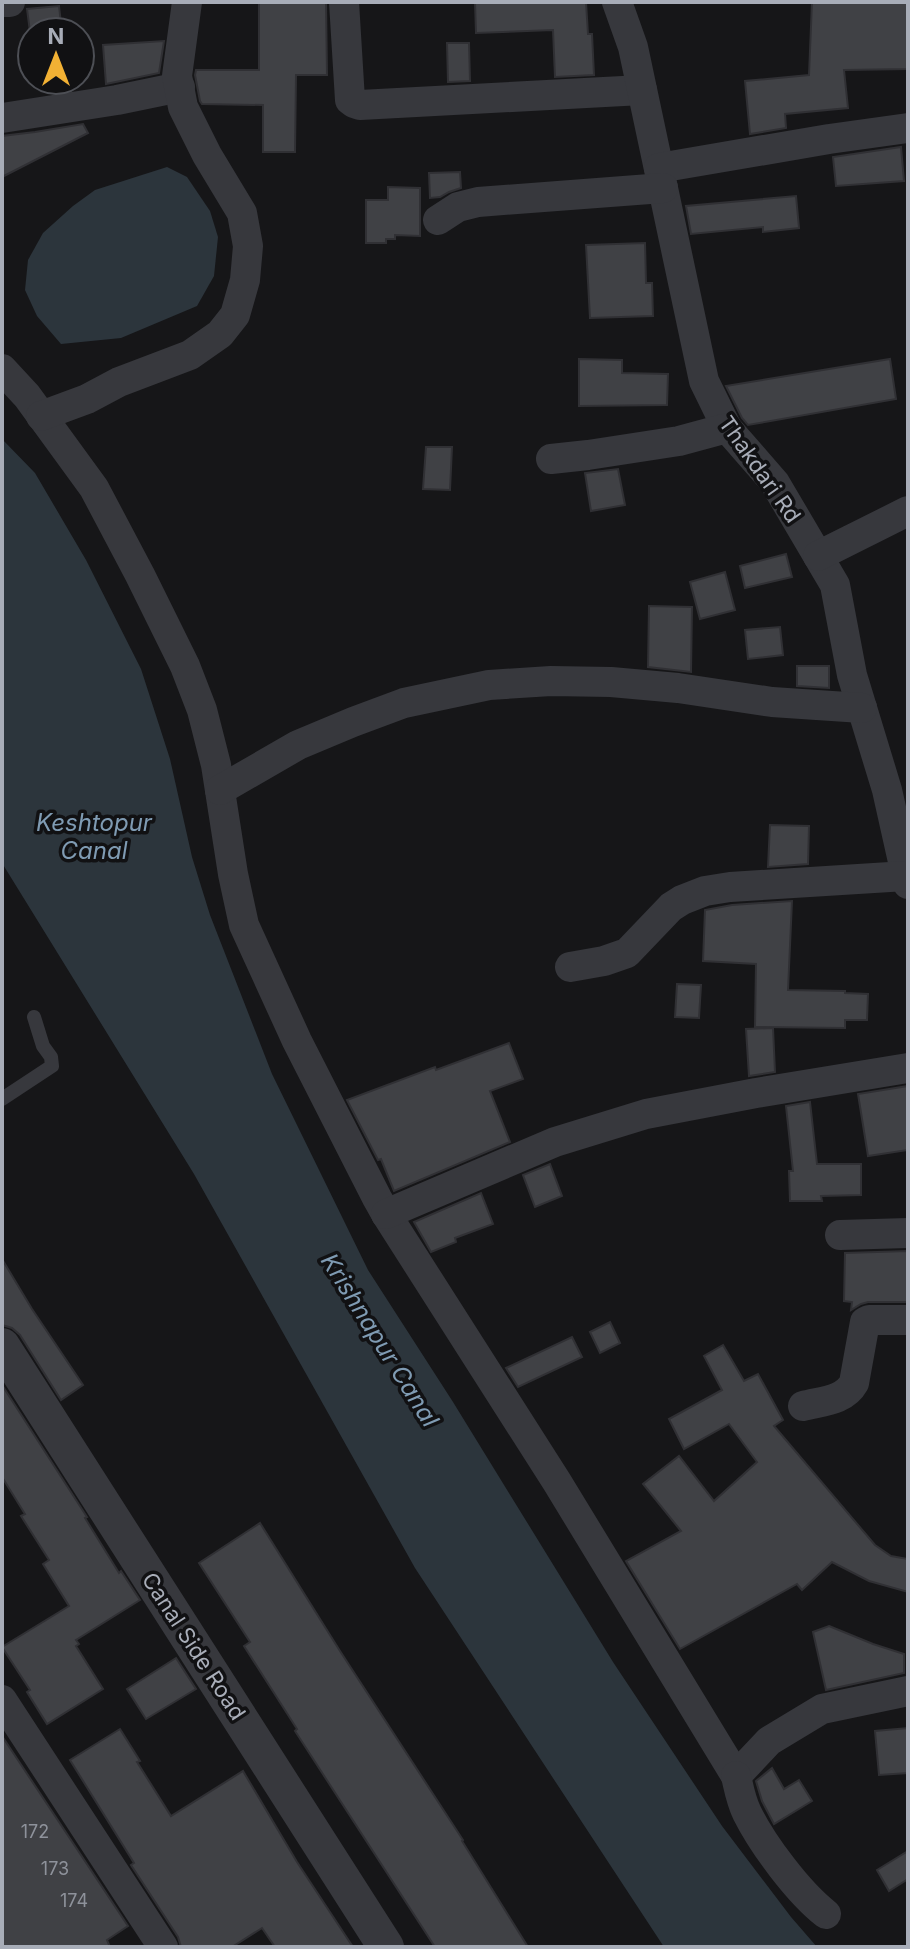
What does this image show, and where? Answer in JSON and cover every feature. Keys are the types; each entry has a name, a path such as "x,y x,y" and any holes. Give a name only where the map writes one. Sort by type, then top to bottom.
{"street":[{"path":"2,2 10,2"},
{"path":"41,416 190,355 220,334 235,315 245,280 248,246 242,213 183,107 177,76 187,2"},
{"path":"344,2 350,100 360,105 642,90"},
{"name":"Thakdari Rd","path":"617,2 633,47 704,381 727,428 775,483 835,585 852,675 887,790 907,880"},
{"path":"2,118 180,87"},
{"path":"438,220 458,207 478,202 661,178 829,139 908,128"},
{"path":"2,369 94,488 179,654 202,710 216,765 244,925 297,1041 386,1214 557,1482 736,1776 748,1816 775,1857 826,1914"},
{"path":"551,459 679,441 727,428"},
{"path":"818,556 908,511"},
{"path":"220,790 298,745 353,722 404,703 489,685 551,681 611,682 772,702 862,708"},
{"path":"570,967 627,953 671,907 705,891 730,887 907,880"},
{"path":"386,1214 555,1142 646,1114 908,1068"},
{"path":"840,1235 908,1233"},
{"path":"803,1406 844,1396 849,1391 854,1383 865,1322 908,1320"},
{"name":"Canal Side Road","path":"2,1346 386,1947"},
{"path":"736,1776 769,1741 822,1709 908,1691"},
{"path":"2,1700 155,1944"}],"lane":[{"path":"228,909 259,960"},
{"path":"2,1099 52,1066 34,1017"}],"water":[{"path":"167,167 187,177 210,211 218,237 214,276 197,306 121,338 61,344 37,316 25,290 28,260 43,233 95,190"},
{"name":"Keshtopur Canal","path":"2,439 35,473 86,560 141,669 170,759 192,857 210,915 272,1074 368,1270 613,1662 722,1826 817,1947 664,1947 415,1568 194,1174 2,863"}],"building":[{"path":"259,2 326,2 327,75 296,75 295,152 263,152 263,105 202,104 200,101 196,70 259,70"},
{"path":"475,2 586,2 588,34 592,34 594,75 555,77 553,30 476,33"},
{"path":"812,2 908,2 908,69 844,70 848,108 785,114 786,128 750,134 745,81 809,75"},
{"path":"59,6 60,16 28,16 27,9"},
{"path":"164,41 159,73 106,84 103,45"},
{"path":"447,43 469,43 470,81 448,82"},
{"path":"83,124 88,133 2,177 2,136"},
{"path":"901,147 904,181 836,186 833,157"},
{"path":"460,172 461,188 430,198 429,173"},
{"path":"388,187 420,188 420,236 395,235 395,239 386,239 386,243 366,243 366,200 388,200"},
{"path":"796,196 799,228 763,232 763,227 691,234 686,206"},
{"path":"645,243 646,283 652,283 653,316 590,318 586,245"},
{"path":"579,359 622,360 622,373 668,374 667,405 579,406"},
{"path":"890,359 896,399 748,425 726,386"},
{"path":"426,447 452,447 450,490 423,489"},
{"path":"618,469 625,505 591,511 585,473"},
{"path":"786,554 792,577 745,588 740,566"},
{"path":"725,572 735,610 700,619 690,582"},
{"path":"649,606 692,607 691,672 648,667"},
{"path":"780,627 783,655 748,659 745,630"},
{"path":"797,666 829,666 829,688 797,686"},
{"path":"770,825 809,826 808,864 768,867"},
{"path":"792,901 788,990 868,994 867,1020 845,1020 845,1028 755,1027 756,964 703,961 705,910"},
{"path":"677,984 701,985 699,1018 675,1017"},
{"path":"773,1028 775,1072 749,1076 746,1029"},
{"path":"509,1043 523,1079 490,1091 510,1142 394,1191 381,1159 378,1160 347,1100"},
{"path":"908,1086 908,1150 868,1156 858,1094"},
{"path":"810,1102 817,1164 861,1164 861,1195 821,1196 822,1201 790,1201 789,1171 793,1171 786,1106"},
{"path":"550,1164 562,1196 535,1207 523,1175"},
{"path":"481,1193 493,1224 455,1238 456,1242 431,1252 414,1222"},
{"path":"908,1251 908,1302 868,1302 851,1310 852,1302 844,1301 845,1253"},
{"path":"2,1259 83,1385 61,1400 20,1335 2,1325"},
{"path":"610,1322 620,1343 600,1353 590,1332"},
{"path":"572,1337 582,1357 518,1387 506,1368"},
{"path":"723,1345 744,1381 758,1374 783,1420 774,1426 875,1545 891,1556 908,1559 908,1592 869,1581 832,1562 802,1590 797,1584 680,1649 626,1561 681,1531 643,1484 679,1456 714,1501 757,1462 729,1424 684,1449 669,1419 722,1390 704,1356"},
{"path":"2,1385 87,1517 119,1573 121,1571 140,1600 76,1640 79,1644 76,1646 103,1689 47,1724 27,1692 30,1690 2,1647 69,1606 43,1564 49,1560 21,1516 25,1514 2,1477"},
{"path":"260,1523 528,1947 435,1947 295,1731 297,1729 244,1646 250,1642 199,1563"},
{"path":"829,1626 904,1654 904,1673 826,1690 813,1632"},
{"path":"176,1658 196,1689 146,1719 127,1689"},
{"path":"908,1728 908,1773 879,1775 875,1731"},
{"path":"120,1729 171,1816 243,1771 297,1862 353,1947 275,1947 262,1928 232,1947 181,1947 178,1937 131,1865 134,1863 70,1760"},
{"path":"2,1736 128,1926 107,1940 110,1947 2,1947"},
{"path":"772,1768 784,1789 799,1780 812,1801 774,1824 756,1781"},
{"path":"908,1851 908,1879 889,1891 877,1870"}],"water label":[{"name":"Krishnapur Canal","path":"380,1340"}]}
